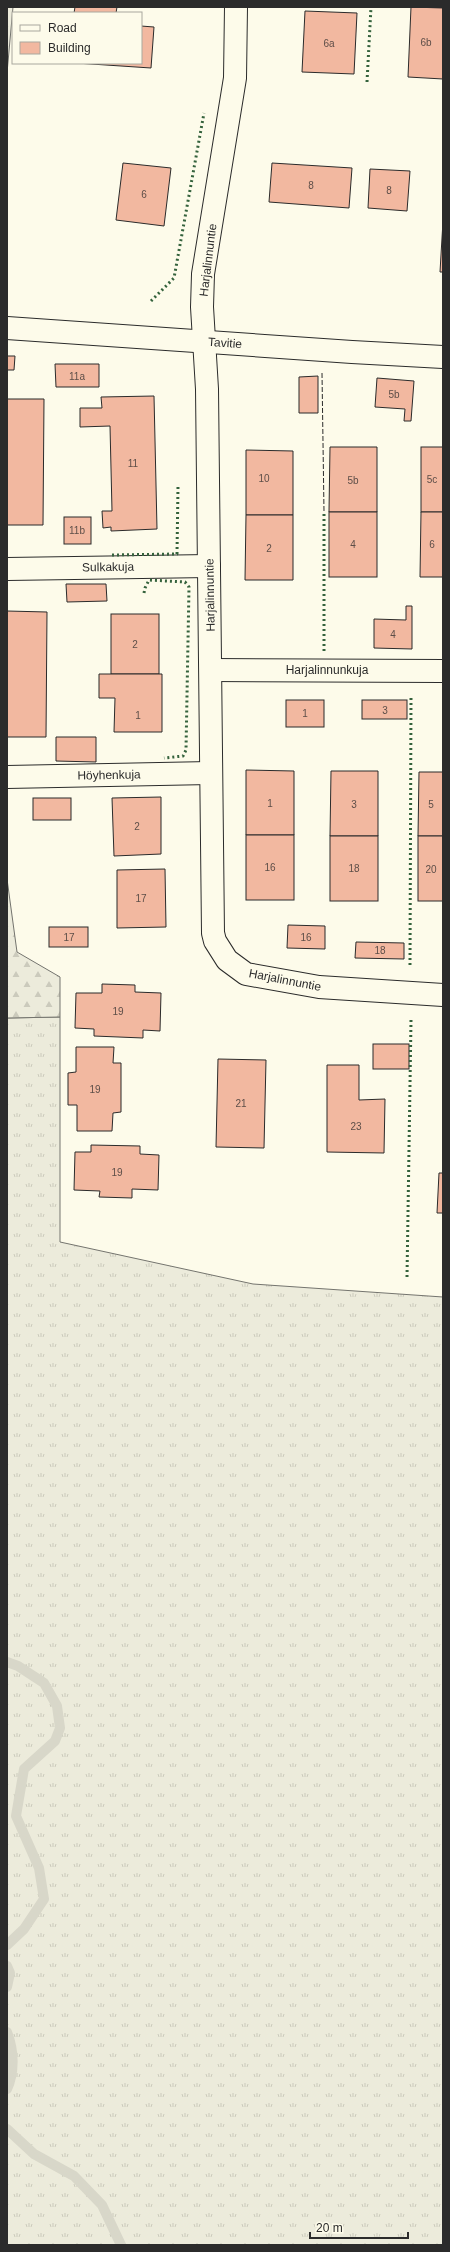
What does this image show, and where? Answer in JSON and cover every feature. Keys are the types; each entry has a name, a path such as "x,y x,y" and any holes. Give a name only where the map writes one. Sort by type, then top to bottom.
{"street":[{"name":"Harjalinnuntie","path":"236,7 235,78 203,274 202,307 206,342 212,670 210,772 213,933 215,942 227,960 246,974 319,987 443,995"},
{"name":"Tavitie","path":"7,328 443,357"},
{"name":"Sulkakuja","path":"7,569 209,566"},
{"name":"Harjalinnunkuja","path":"212,670 443,671"},
{"name":"Höyhenkuja","path":"7,777 210,772"}],"green space":[{"path":"7,7 13,7 12,12 7,73"},
{"path":"7,879 17,952 60,977 60,1017 7,1018"},
{"path":"60,1017 60,1242 253,1284 443,1297 443,2245 7,2245 7,1018"}],"building":[{"path":"75,7 117,7 116,12 74,12"},
{"path":"411,7 443,8 443,79 408,77"},
{"path":"305,11 357,13 354,74 302,72"},
{"path":"142,26 154,27 151,68 91,64 142,64"},
{"path":"123,163 171,168 164,226 116,220"},
{"path":"272,163 352,168 349,208 269,202"},
{"path":"370,169 410,171 407,211 368,208"},
{"path":"443,221 443,272 440,272"},
{"path":"7,356 15,356 14,370 7,370"},
{"path":"55,364 99,364 99,387 56,387"},
{"path":"318,376 318,413 299,413 299,377"},
{"path":"377,378 414,381 411,421 404,421 405,409 375,407"},
{"path":"154,396 157,529 111,531 111,527 103,528 102,511 112,511 110,426 80,427 80,408 102,408 101,397"},
{"path":"7,399 44,399 43,525 7,525"},
{"path":"330,447 377,447 377,512 329,512"},
{"path":"421,447 443,447 443,512 421,512"},
{"path":"246,450 293,451 293,515 246,515"},
{"path":"329,512 377,512 377,577 329,577"},
{"path":"421,512 443,512 443,577 420,577"},
{"path":"246,515 293,515 293,580 245,580"},
{"path":"64,517 91,517 91,544 64,544"},
{"path":"66,584 106,584 107,601 67,602"},
{"path":"406,606 412,606 412,649 374,648 374,619 406,620"},
{"path":"7,611 47,612 46,737 7,737"},
{"path":"111,614 159,614 159,674 111,674"},
{"path":"99,674 162,674 162,732 114,732 115,698 99,698"},
{"path":"286,700 324,700 324,727 286,727"},
{"path":"362,700 407,700 407,719 362,719"},
{"path":"56,737 96,737 96,762 56,761"},
{"path":"246,770 294,771 294,835 246,835"},
{"path":"331,771 378,771 378,836 330,836"},
{"path":"419,772 443,772 443,836 418,836"},
{"path":"161,797 161,854 114,856 112,798"},
{"path":"33,798 71,798 71,820 33,820"},
{"path":"246,835 294,835 294,900 246,900"},
{"path":"330,836 378,836 378,901 330,901"},
{"path":"418,836 443,836 443,901 418,901"},
{"path":"165,869 166,927 117,928 117,870"},
{"path":"288,925 325,926 325,949 287,948"},
{"path":"49,927 88,927 88,947 49,947"},
{"path":"356,942 404,943 404,959 355,958"},
{"path":"102,984 135,985 135,992 161,993 160,1031 143,1030 143,1038 94,1036 94,1029 75,1028 76,993 102,993"},
{"path":"373,1044 409,1044 409,1069 373,1069"},
{"path":"76,1047 114,1047 113,1063 121,1063 121,1112 113,1113 112,1131 77,1131 77,1105 68,1105 68,1073 76,1072"},
{"path":"218,1059 266,1060 264,1148 216,1147"},
{"path":"327,1065 359,1065 359,1100 385,1099 384,1153 327,1152"},
{"path":"91,1145 140,1146 140,1154 159,1155 158,1190 132,1189 132,1198 99,1197 100,1191 74,1190 75,1152 91,1152"},
{"path":"439,1173 443,1173 443,1213 437,1213"}],"waterway":[{"path":"7,1662 18,1666 44,1683 57,1706 60,1728 55,1741 24,1769 16,1816 39,1868 44,1899 24,1929 7,1945"},
{"path":"7,1966 10,1973 7,1987"},
{"path":"7,2032 13,2061 10,2082 7,2089"},
{"path":"7,2129 34,2154 74,2176 102,2205 121,2245"}],"hedge":[{"path":"367,82 371,7"},
{"path":"151,301 174,278 204,113"},
{"path":"112,555 177,554 178,486"},
{"path":"324,512 324,651"},
{"path":"144,593 149,580 185,582 189,587 186,750 183,756 164,758"},
{"path":"410,965 411,697"},
{"path":"407,1277 411,1020"}],"fence":[{"path":"322,373 324,512"}]}
